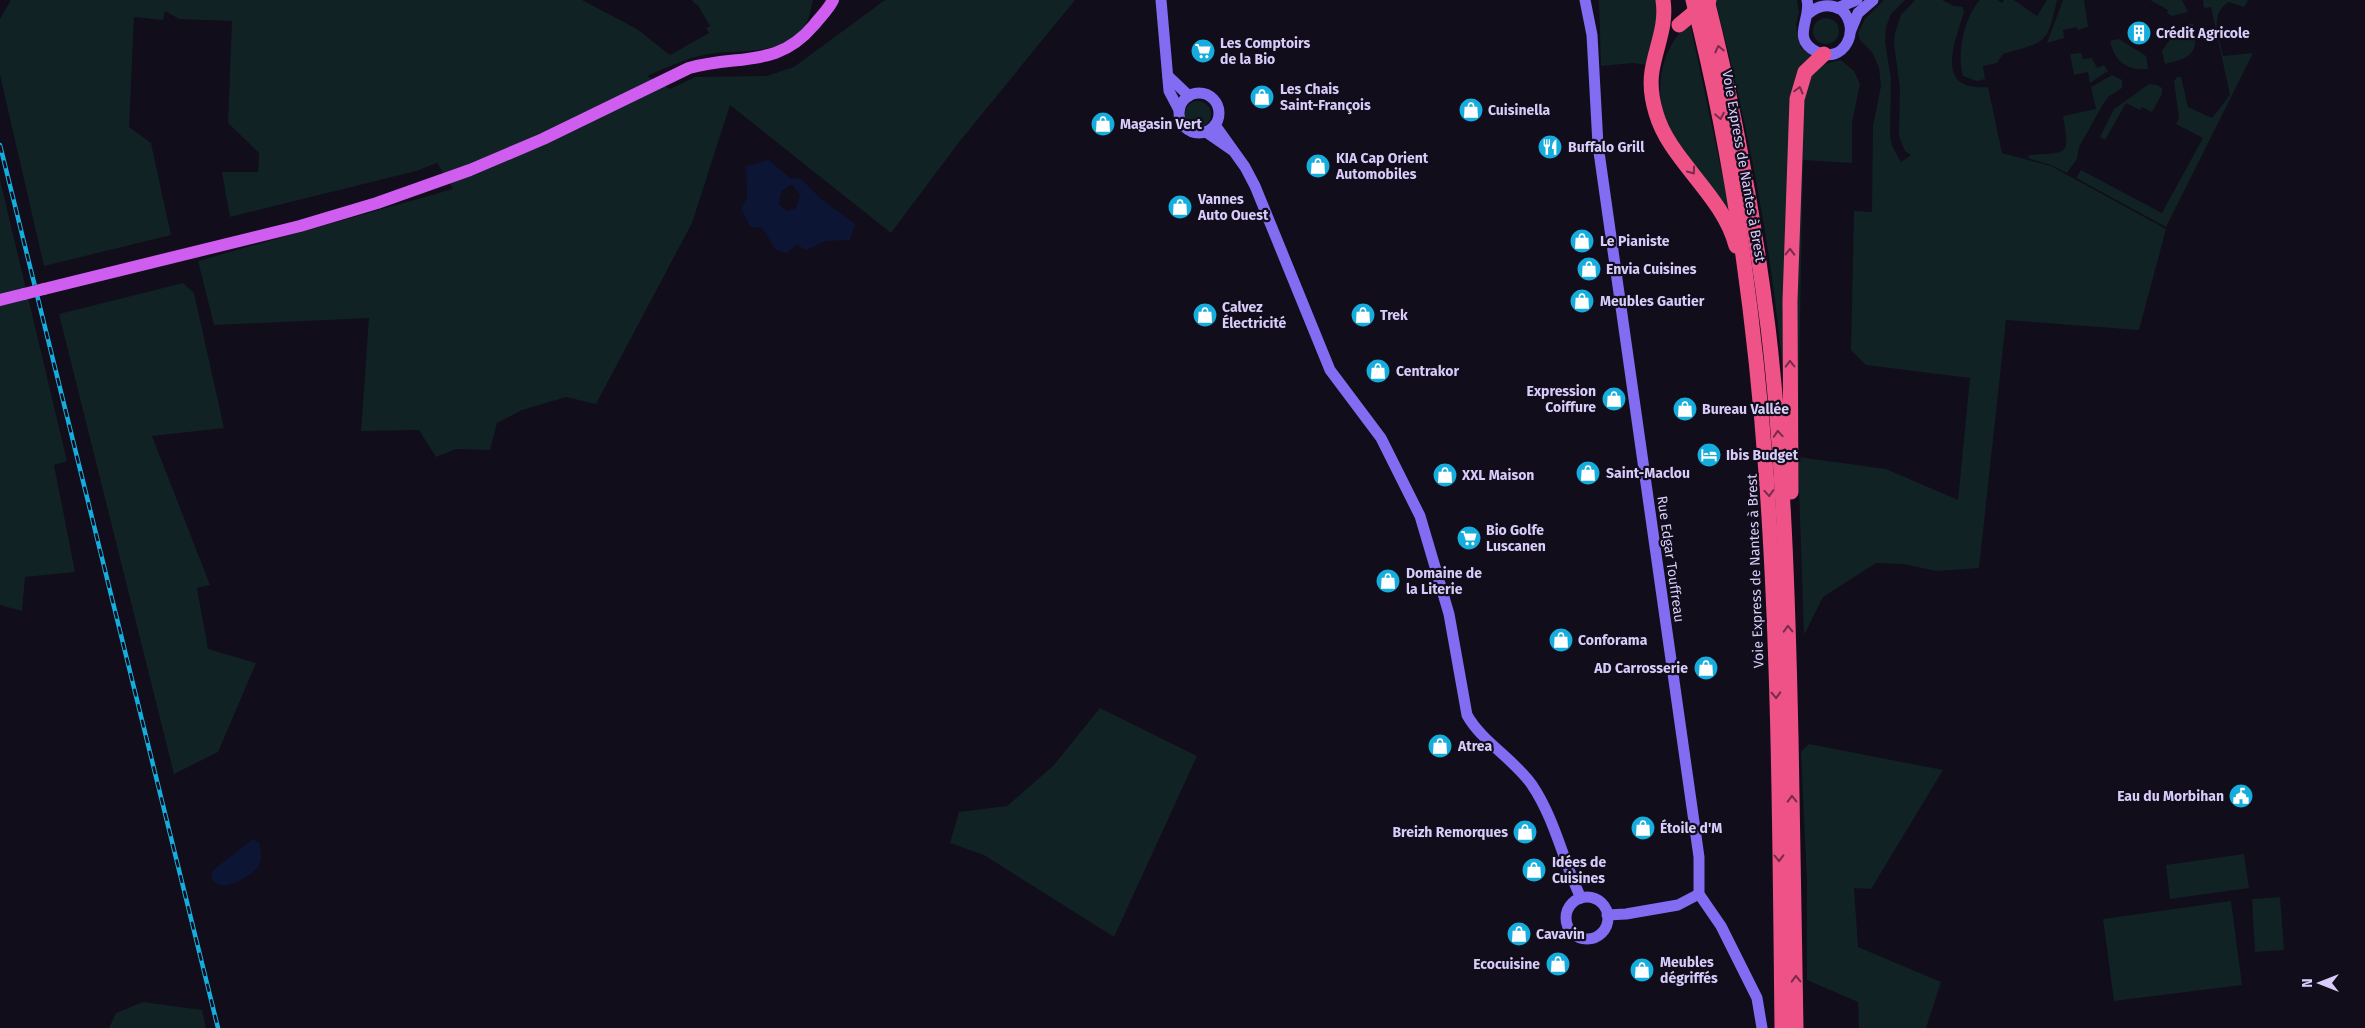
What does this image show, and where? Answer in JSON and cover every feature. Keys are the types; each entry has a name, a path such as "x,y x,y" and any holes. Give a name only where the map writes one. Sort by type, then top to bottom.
{"highway":[{"path":"1663,0 1664,21 1651,72 1653,98 1663,132 1725,218 1730,228 1737,247 1749,338 1757,357"},
{"name":"Voie Express de Nantes à Brest","path":"1693,0 1714,84 1739,214 1757,357 1767,464 1774,596 1782,1028"},
{"path":"1653,98 1656,73 1663,49 1679,25 1708,0"},
{"name":"Voie Express de Nantes à Brest","path":"1708,0 1737,134 1761,274 1776,409 1787,588 1796,1028"},
{"path":"1787,588 1792,558 1790,300 1797,99 1806,72 1824,54"}],"main road":[{"path":"815,23 822,0"},
{"path":"0,300 300,226 377,203 470,170 543,139 689,68 706,63 762,57 779,53 804,37 827,11 833,0"}],"street":[{"path":"1161,0 1169,91 1179,110"},
{"name":"Rue Edgar Touffreau","path":"1585,0 1593,50 1598,145 1699,857 1699,894"},
{"path":"1807,0 1808,14"},
{"path":"1857,0 1828,4 1816,8 1808,14 1802,27 1805,41 1815,51 1824,54 1836,52 1844,48 1858,13 1873,0"},
{"path":"1828,4 1846,14 1851,30"},
{"path":"1168,76 1189,96"},
{"path":"1201,94 1211,98 1218,108 1218,119 1210,128 1193,132 1184,126 1179,117 1179,110 1181,104 1189,96 1201,94"},
{"path":"1210,128 1232,150 1245,167 1255,186 1330,370 1381,438 1420,516 1449,614 1467,715 1472,725 1515,764 1532,786 1550,817 1581,898"},
{"path":"1608,915 1626,914 1678,905 1699,894 1721,926 1757,998 1762,1028"},
{"path":"1581,898 1595,898 1605,908 1608,915 1607,922 1600,934 1588,939 1575,936 1567,926 1566,912 1569,906 1581,898"}],"shaded area":[{"path":"11,0 582,0 637,29 670,55 709,33 706,28 710,26 697,4 692,0 813,0 807,22 799,33 788,41 763,49 709,54 677,63 647,76 670,89 695,77 767,76 794,67 885,0 1075,0 960,141 891,233 730,105 692,223 596,404 566,397 522,410 497,423 490,450 456,449 436,457 419,430 361,431 369,318 214,325 198,261 453,189 437,163 416,171 230,217 222,172 258,172 259,153 228,123 232,21 179,19 165,11 163,20 134,17 129,127 151,143 171,235 44,266 0,75 0,19"},
{"path":"1599,0 1659,0 1661,12 1647,65 1633,63 1601,66"},
{"path":"1715,0 1797,0 1799,12 1796,25 1801,48 1824,64 1841,60 1854,71 1860,84 1852,122 1852,163 1803,160 1798,431 1787,430 1778,321 1762,213 1741,106"},
{"path":"1884,0 1905,0 1891,14 1886,27 1885,42 1891,79 1890,135 1892,146 1901,162 1911,155 1905,151 1899,136 1900,89 1894,43 1895,33 1901,15 1915,0 1942,0 1954,6 1963,7 1964,12 1953,51 1952,63 1954,74 1960,82 1971,86 1988,87 2002,153 2051,166 2166,229 2139,330 2006,320 1979,568 1937,571 1903,564 1876,563 1823,597 1804,635 1798,457 1886,469 1958,500 1970,378 1866,365 1851,350 1854,211 1872,212 1873,126 1881,86 1879,68 1872,52 1860,40 1858,33 1865,19"},
{"path":"1980,0 1998,0 2002,3 2004,0 2014,0 2037,16 2047,0 2057,0 2047,34 2028,47 2003,54 1997,63 1983,66 1985,79 1977,81 1963,76 1961,47 1970,15"},
{"path":"2063,0 2084,0 2088,27 2078,30 2077,27 2063,30 2064,38 2047,43"},
{"path":"2150,0 2182,0 2188,12 2172,16 2167,13 2168,10"},
{"path":"2203,0 2248,0 2244,7 2228,2 2219,14 2217,27 2223,56 2253,53 2166,227 2076,178 2081,170 2162,213 2203,138 2176,124 2179,118 2174,81 2177,77 2181,77 2188,107 2212,118 2230,95 2211,7 2204,8"},
{"path":"1826,18 1836,21 1839,31 1836,41 1826,44 1816,41 1813,31 1816,21"},
{"path":"1690,23 1731,216 1670,133 1661,104 1661,74 1665,60 1679,34"},
{"path":"2193,23 2195,41 2192,52 2182,59 2165,64 2162,51 2176,31 2190,29 2189,24"},
{"path":"2119,39 2146,56 2148,69 2128,67 2119,60 2110,41"},
{"path":"2081,53 2083,59 2092,58 2097,68 2104,65 2108,71 2090,83 2088,72 2074,75 2070,54"},
{"path":"2112,75 2122,80 2122,88 2108,97 2102,106 2079,147 2077,159 2067,173 2051,165 2027,158 2030,155 2064,150 2066,139 2063,116 2096,109 2091,87"},
{"path":"2149,84 2162,88 2162,94 2152,112 2142,107 2140,110 2126,103 2105,140 2100,137 2114,109"},
{"path":"1198,101 1207,105 1211,114 1207,123 1198,127 1189,123 1185,114 1189,105"},
{"path":"0,180 67,461 54,465 75,572 25,577 22,611 0,605"},
{"path":"183,283 194,293 224,428 152,436 210,585 197,588 208,649 256,663 218,752 174,774 59,314"},
{"path":"1100,708 1197,756 1114,937 984,855 950,843 959,812 1007,806 1053,766"},
{"path":"1809,744 1943,770 1871,889 1854,888 1858,947 1941,982 1926,1028 1859,1028 1858,1002 1807,980 1807,882 1801,752"},
{"path":"2244,854 2249,888 2170,899 2166,865"},
{"path":"2280,897 2284,950 2255,952 2252,899"},
{"path":"2231,901 2242,985 2114,1001 2103,919"},
{"path":"143,1002 202,1010 206,1028 109,1028 116,1013"}],"water":[{"path":"769,160 791,179 800,178 821,199 855,224 850,240 825,241 807,250 796,245 787,253 776,250 762,228 750,227 741,208 747,198 746,166","holes":["792,184 800,195 796,208 787,211 779,204 781,192"]},
{"path":"253,839 260,843 261,859 258,868 234,883 221,885 215,883 211,878 213,870"}],"railway":[{"path":"0,145 218,1028"}],"place":[{"name":"Crédit Agricole","path":"2139,33"},
{"name":"Les Comptoirs de la Bio","path":"1203,51"},
{"name":"Les Chais Saint-François","path":"1262,97"},
{"name":"Cuisinella","path":"1471,110"},
{"name":"Magasin Vert","path":"1103,124"},
{"name":"Buffalo Grill","path":"1550,147"},
{"name":"KIA Cap Orient Automobiles","path":"1318,166"},
{"name":"Vannes Auto Ouest","path":"1180,207"},
{"name":"Le Pianiste","path":"1582,241"},
{"name":"Envia Cuisines","path":"1589,269"},
{"name":"Meubles Gautier","path":"1582,301"},
{"name":"Calvez Électricité","path":"1205,315"},
{"name":"Trek","path":"1363,315"},
{"name":"Centrakor","path":"1378,371"},
{"name":"Expression Coiffure","path":"1614,399"},
{"name":"Bureau Vallée","path":"1685,409"},
{"name":"Ibis Budget","path":"1709,455"},
{"name":"Saint-Maclou","path":"1588,473"},
{"name":"XXL Maison","path":"1445,475"},
{"name":"Bio Golfe Luscanen","path":"1469,538"},
{"name":"Domaine de la Literie","path":"1388,581"},
{"name":"Conforama","path":"1561,640"},
{"name":"AD Carrosserie","path":"1706,668"},
{"name":"Atrea","path":"1440,746"},
{"name":"Eau du Morbihan","path":"2241,796"},
{"name":"Étoile d'M","path":"1643,828"},
{"name":"Breizh Remorques","path":"1525,832"},
{"name":"Idées de Cuisines","path":"1534,870"},
{"name":"Cavavin","path":"1519,934"},
{"name":"Ecocuisine","path":"1558,964"},
{"name":"Meubles dégriffés","path":"1642,970"}]}
